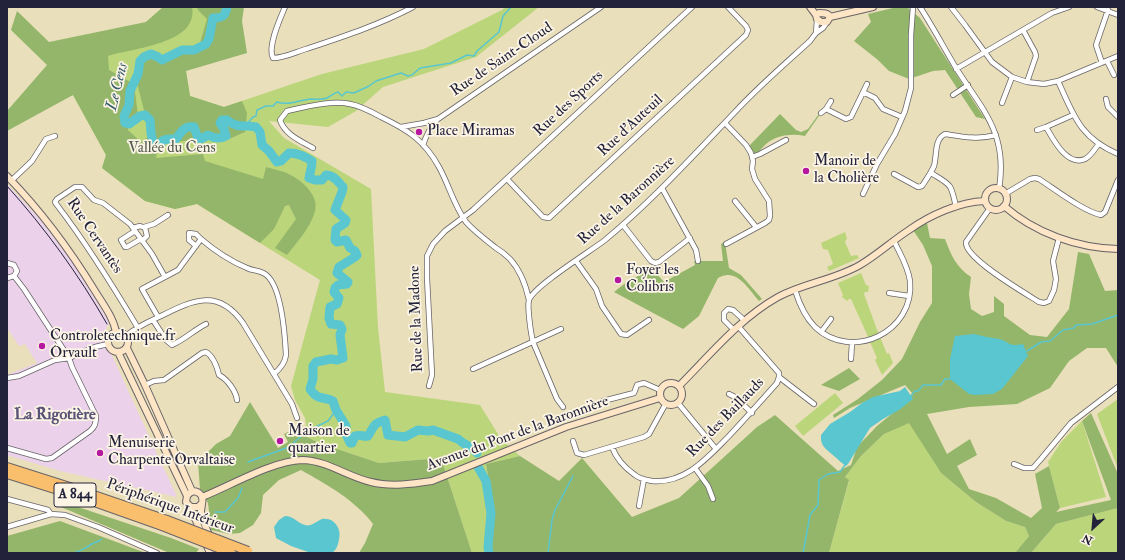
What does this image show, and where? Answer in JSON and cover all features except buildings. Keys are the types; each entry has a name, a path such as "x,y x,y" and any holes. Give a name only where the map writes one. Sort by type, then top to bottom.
{"highway":[{"path":"7,462 28,469 37,476"},
{"name":"Périphérique Intérieur","path":"7,467 37,476 165,523 251,552"},
{"name":"A 844","path":"7,474 165,523 231,553"}],"street":[{"path":"285,7 277,27 272,52 273,58 282,57 330,41 398,15 412,7"},
{"name":"Rue de Saint-Cloud","path":"424,145 432,125 438,119 601,7"},
{"name":"Rue des Sports","path":"464,218 692,7"},
{"name":"Rue d'Auteuil","path":"507,178 543,217 549,218 746,34 748,30 746,26 728,7"},
{"path":"810,7 817,17"},
{"path":"816,33 818,13 826,14 829,20 861,8 873,7"},
{"path":"863,194 877,164 896,134 911,88 910,35 913,7"},
{"path":"920,7 956,69 991,122 1000,152 1001,168 999,189"},
{"path":"951,7 992,62 1012,77 1028,82 1044,84 1058,81 1118,56"},
{"path":"956,69 1052,13 1069,7"},
{"path":"1097,7 1118,15"},
{"path":"1108,10 1096,45 1104,62 1114,75"},
{"name":"Rue de la Baronnière","path":"529,300 535,292 623,225 679,172 736,111 810,41 829,20"},
{"path":"1023,30 1036,56 1028,82"},
{"path":"1002,103 1012,77"},
{"path":"1058,81 1073,115 1088,136 1098,145 1118,154"},
{"path":"826,109 846,119 851,117 867,84"},
{"path":"953,94 968,85"},
{"path":"864,92 876,98 883,109 902,117"},
{"path":"1106,99 1108,107 1118,117"},
{"path":"821,113 826,109 831,101"},
{"path":"313,148 290,134 282,127 280,120 287,111 336,103 350,104 371,112 401,127 424,145 440,168 458,210 464,218 471,227 509,258 516,267 529,300 531,335 533,342 557,399 563,407"},
{"path":"1037,130 1073,115"},
{"name":"Rue de Saint-Cloud","path":"401,127 438,119"},
{"path":"725,123 746,145 752,157 752,169 755,179 769,201 770,216 768,220 726,244"},
{"path":"1046,127 1061,149 1073,160 1079,161 1086,158 1098,145"},
{"path":"894,174 918,187 922,186 934,166 941,136 945,134 973,139 996,135"},
{"path":"55,136 46,139 32,162 9,179 42,216 75,260 109,314 116,332"},
{"path":"752,157 786,140"},
{"path":"930,173 950,185 956,207"},
{"path":"1005,194 1030,179 1035,178 1096,214 1101,215 1105,212 1118,180"},
{"name":"Rue Cervantès","path":"138,328 76,229 55,202 57,199 75,187 82,187 94,200 103,203 134,229 152,254 165,277"},
{"path":"662,188 696,250 698,262"},
{"path":"993,189 999,189 1005,194 1006,201 1004,206 998,210 990,208 985,201 988,191 993,189"},
{"path":"735,201 756,227"},
{"path":"679,386 744,320 778,297 839,275 858,266 910,229 928,219 956,207 985,201"},
{"path":"1004,206 1029,224 1059,238 1080,244 1118,249"},
{"path":"990,208 966,242 967,249 981,263 1039,302 1044,303 1048,301 1054,290 1056,279 1053,261 1059,238"},
{"path":"144,227 147,233 146,236 142,240 125,247 121,240 134,229 140,226 144,227 154,224 168,215"},
{"name":"Rue de la Madone","path":"429,386 432,375 427,256 433,244 445,231 464,218"},
{"path":"623,225 651,261 655,263 659,262 690,238"},
{"path":"196,246 189,240 190,233 196,234 212,248 236,263 266,275 273,283 281,307 286,355 285,360 274,374"},
{"path":"158,317 142,289 178,270 201,239"},
{"path":"795,290 806,315 814,326 821,332 836,340 852,343 868,341 888,330 901,317 909,296 910,279 894,241"},
{"path":"576,261 596,290 602,306 621,334 627,335 649,320"},
{"path":"7,263 16,266 16,273 14,276"},
{"path":"7,278 14,276"},
{"path":"7,448 46,459 52,458 93,428 96,420 96,416 69,358 14,276"},
{"path":"889,293 909,296"},
{"path":"126,336 158,317 185,304 200,300 219,302 237,314 292,404 297,418"},
{"name":"Rue des Baillauds","path":"612,447 614,453 626,467 638,477 644,479 659,481 670,480 687,473 703,462 752,413 777,383 779,377 778,373 736,328 724,320 724,313 726,311 733,310 744,320"},
{"path":"821,332 831,318"},
{"path":"153,320 166,340 172,345 180,341 192,331 206,324"},
{"path":"473,369 561,329"},
{"path":"127,348 118,352 111,350 108,344 109,337 116,332 122,332 126,336 128,343 127,348 192,492"},
{"path":"852,343 852,360"},
{"path":"7,378 19,376 55,360 69,358 96,347 108,344"},
{"path":"118,352 187,496 186,502 190,507 210,553"},
{"path":"145,386 164,380 202,353 206,352 218,368 220,375 225,378 236,394 237,400"},
{"path":"779,377 814,404"},
{"path":"602,401 634,392 637,386 644,383 660,390"},
{"path":"669,383 679,386 682,395 681,400 673,406 666,405 660,398 660,390 664,385 669,383"},
{"path":"1014,464 1024,468 1033,468 1071,423 1118,387"},
{"path":"729,394 735,397 752,413"},
{"name":"Avenue du Pont de la Baronnière","path":"202,500 249,476 283,463 304,460 324,464 371,482 384,484 414,484 432,481 566,427 660,398"},
{"path":"678,403 716,448"},
{"path":"573,441 578,453 580,455 584,455 644,437 649,434 666,405"},
{"path":"695,468 708,486 713,499"},
{"path":"639,506 644,479"},
{"path":"187,496 192,492 198,492 202,500 202,515 217,553"},
{"path":"7,499 48,510 51,514"},
{"path":"190,507 197,507 202,500"},
{"path":"7,527 51,514 65,516 98,527 157,553"}],"shaded area":[{"path":"7,184 39,218 73,263 109,322 103,336 177,497 60,471 7,455 7,375 37,363 25,344 19,346 7,328"}],"green space":[{"name":"Vallée du Cens","path":"163,7 230,7 225,40 186,71 190,96 224,107 322,74 424,49 502,10 505,7 539,7 476,57 383,87 356,111 328,127 269,121 284,138 371,189 378,328 385,392 480,405 501,439 520,456 486,464 495,509 488,553 472,553 441,458 379,463 319,443 299,433 306,425 305,418 295,400 291,386 320,280 197,204 175,209 145,201 102,168 106,155 73,95 56,101"},
{"path":"163,7 192,7 191,19 185,29 175,37 162,42 108,56 109,70 134,84 139,123 128,125 128,130 141,142 148,137 145,114 137,83 141,61 198,50 207,19 197,7 244,7 242,21 247,53 186,71 190,96 224,107 242,101 247,113 245,132 229,139 225,136 159,144 156,158 203,154 205,161 263,179 266,167 290,174 301,182 307,187 314,198 316,205 315,211 307,229 287,255 275,248 296,219 289,205 285,206 274,229 260,243 197,204 175,209 145,201 102,168 106,155 73,95 7,131 7,111 47,65 11,30 17,11 49,42 146,22"},
{"path":"897,7 907,7 920,18 985,119 976,117 945,70 933,71 909,79 889,71 854,41 871,22 868,14"},
{"path":"821,111 805,136 790,135 779,137 770,141 752,157 749,146 780,114 796,130 801,132 808,129"},
{"path":"927,223 930,238 945,239 949,250 961,269 971,277 969,294 971,309 982,316 994,312 994,296 1004,304 1004,316 1030,335 1047,337 1069,309 1078,252 1089,254 1105,291 1118,290 1118,367 1106,348 1087,348 1069,361 1050,388 1017,404 969,407 927,414 947,454 970,439 977,455 957,466 969,489 996,498 1031,518 1042,508 1035,474 1049,466 1060,508 1056,512 1111,500 1082,421 1091,413 1118,474 1118,508 1056,524 1031,553 1015,553 1029,536 1025,527 1006,521 976,502 941,473 909,423 884,434 861,456 845,477 849,480 829,553 488,553 495,509 486,464 520,456 559,481 582,458 632,517 679,498 757,427 775,415 838,471 851,465 857,447 877,426 905,403 912,393 905,385 850,408 834,418 833,415 858,399 882,380 902,359 920,322 932,303 932,266 923,245 913,230"},
{"path":"845,232 847,238 845,242 851,256 857,255 859,258 829,271 827,267 833,264 828,250 823,249 821,243"},
{"path":"725,242 729,268 741,275 762,299 759,301 741,280 730,275 724,275 718,278 699,316 683,329 614,292 650,266 664,282 695,265 694,261 723,261 721,244"},
{"path":"861,273 866,285 869,286 868,292 865,292 864,294 879,335 869,339 851,299 847,301 842,297 843,295 838,283"},
{"path":"880,337 887,354 889,353 893,363 882,375 875,360 877,358 870,342"},
{"path":"849,368 860,379 839,391 821,385"},
{"path":"835,393 843,403 803,436 795,426"},
{"path":"1118,399 1118,469 1097,414"},
{"path":"250,402 278,448 288,442 284,434 288,432 299,433 319,443 379,463 441,458 472,553 359,553 373,524 358,507 349,500 301,470 279,480 263,495 261,513 253,525 240,533 229,534 211,530 208,503 200,489 198,462 216,444 230,436"},
{"path":"1082,421 1106,497 1060,508 1048,462 1062,441"},
{"path":"909,422 941,473 976,502 1006,521 1025,527 1029,536 1015,553 829,553 849,481 845,477 861,456 884,434"},
{"path":"63,502 171,538 199,549 196,553 167,552 61,507"},
{"path":"1118,508 1118,553 1031,553 1056,524"},
{"path":"60,521 146,553 7,553 7,536"}],"water":[{"path":"974,334 1003,340 1012,345 1023,344 1028,356 1002,389 993,394 969,394 950,379 950,359 955,336"},
{"path":"905,387 913,399 899,410 870,428 846,466 824,447 821,442 821,435 830,424 873,397 900,391"},
{"path":"285,516 291,517 302,524 307,525 312,525 322,519 330,520 336,524 339,531 340,535 338,545 332,553 311,553 291,546 276,538 274,527 279,520"}],"waterway":[{"name":"Le Cens","path":"227,7 223,16 213,18 209,39 206,44 194,50 182,50 162,60 151,54 144,57 140,61 138,74 130,91 129,105 124,116 125,123 129,124 140,116 145,115 150,120 154,146 159,146 160,143 166,140 176,139 188,127 194,127 198,138 201,139 208,135 217,138 224,137 226,136 220,123 222,120 227,120 230,123 237,125 256,127 260,132 262,145 269,151 277,162 281,161 289,153 298,154 312,161 309,178 322,180 326,175 329,175 336,179 343,187 335,210 346,220 345,223 336,229 335,240 337,242 346,240 350,248 355,251 357,255 339,267 337,273 348,282 347,284 338,285 335,288 334,292 339,298 337,304 330,307 329,318 331,324 340,325 342,329 340,335 343,358 316,362 313,366 313,379 310,389 318,397 333,401 336,410 346,426 346,434 350,443 352,443 355,436 368,436 376,424 385,420 388,435 405,437 418,430 433,430 458,439 477,453"},
{"path":"246,125 253,117 256,116 257,110 266,106 273,106 277,102 285,103 311,99 323,99 338,92 342,96 346,92 354,93 376,81 401,73 408,76 412,75 420,68 451,63 467,55 474,56 477,51 499,32 503,16 511,7"},
{"path":"1027,351 1041,342 1050,341 1063,330 1074,328 1076,325 1092,324 1118,315"},
{"path":"911,396 923,385 941,385 945,379 950,379"},
{"path":"248,462 289,447 307,431 328,421 336,410"},
{"path":"803,553 810,515 818,505 819,480 828,474 840,472 845,465"},
{"name":"Le Cens","path":"478,467 486,481 491,513 488,547 489,553"},
{"path":"548,553 552,520 555,510 573,476"},
{"path":"215,512 225,512 238,498 242,488"},
{"path":"73,553 81,551 101,539"}],"tram line":[{"path":"7,186 35,218 61,252 107,324"}],"place":[{"name":"Place Miramas","path":"419,132"},
{"name":"Manoir de la Cholière","path":"806,171"},
{"name":"Foyer les Colibris","path":"618,280"},
{"name":"Controletechnique.fr Orvault","path":"42,346"},
{"name":"Maison de quartier","path":"280,441"},
{"name":"Menuiserie Charpente Orvaltaise","path":"100,453"}],"district":[{"name":"La Rigotière","path":"55,416"}]}
